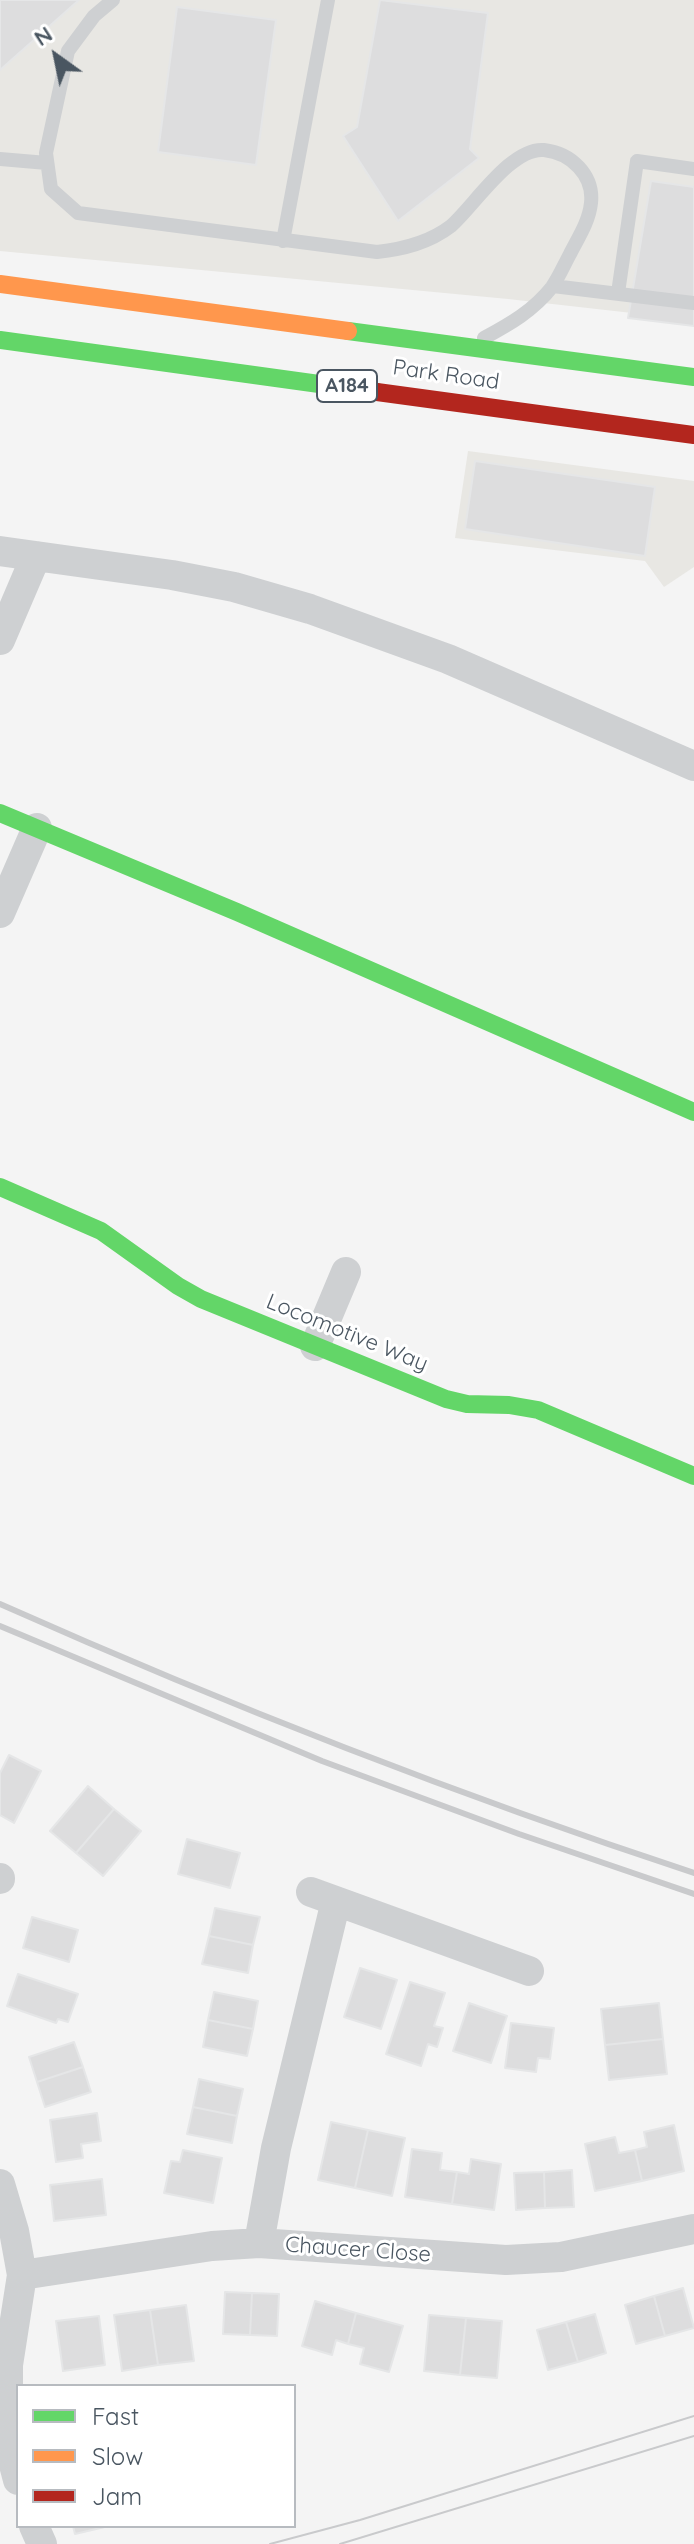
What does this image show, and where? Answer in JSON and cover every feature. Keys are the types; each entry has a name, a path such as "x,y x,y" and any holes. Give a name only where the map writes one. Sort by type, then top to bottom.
{"main road":[{"name":"Park Road","path":"0,284 694,377"},
{"name":"Park Road","path":"0,340 694,435"},
{"path":"0,813 237,912 694,1112"},
{"name":"Locomotive Way","path":"0,1187 110,1237 183,1291 315,1346 446,1399 467,1404 509,1405 538,1410 694,1476"}],"street":[{"path":"0,551 218,584 310,609 448,659 694,766"},
{"path":"0,640 36,556"},
{"path":"0,913 37,828"},
{"path":"315,1346 346,1272"},
{"path":"259,2243 324,1896 529,1971"},
{"path":"0,2184 14,2231 22,2275 8,2316 8,2442 16,2465"},
{"name":"Chaucer Close","path":"22,2275 212,2246 259,2243 506,2260 561,2257 694,2229"}],"lane":[{"path":"113,0 94,16 68,51 46,153 51,189 78,213 377,252 403,249 451,226 509,166 525,154 542,149 567,156 580,167 589,183 591,202 586,224 553,286 521,318 469,346"},
{"path":"283,241 328,0"},
{"path":"0,159 47,163"},
{"path":"618,293 637,161 694,169"},
{"path":"553,286 694,303"}],"shaded area":[{"path":"0,0 694,0 694,320 508,299 0,251"},
{"path":"468,451 694,481 694,567 664,587 645,561 455,538"}],"building":[{"path":"0,0 79,0 0,70"},
{"path":"380,0 488,13 470,149 479,158 398,221 343,136 357,127"},
{"path":"177,7 276,20 256,165 158,152"},
{"path":"651,181 694,187 694,326 628,318"},
{"path":"475,461 655,487 645,556 465,529"},
{"path":"9,1755 41,1771 14,1823 0,1815 0,1773"},
{"path":"88,1786 114,1809 76,1853 50,1831"},
{"path":"114,1809 141,1831 103,1876 76,1853"},
{"path":"187,1839 240,1853 230,1888 178,1874"},
{"path":"215,1908 260,1917 253,1945 209,1936"},
{"path":"32,1917 78,1930 69,1962 23,1948"},
{"path":"209,1936 253,1945 248,1973 202,1964"},
{"path":"360,1968 397,1980 381,2029 344,2017"},
{"path":"18,1974 78,1994 68,2022 58,2019 56,2023 7,2006"},
{"path":"410,1982 445,1993 434,2026 443,2028 437,2047 428,2044 421,2066 386,2054"},
{"path":"214,1992 258,2001 253,2029 208,2020"},
{"path":"469,2003 507,2016 491,2063 453,2051"},
{"path":"659,2003 663,2039 605,2045 601,2009"},
{"path":"208,2020 253,2029 247,2056 203,2047"},
{"path":"511,2023 554,2028 550,2059 538,2058 536,2072 505,2068"},
{"path":"663,2039 667,2074 609,2080 605,2045"},
{"path":"74,2042 83,2067 37,2082 29,2057"},
{"path":"83,2067 91,2092 45,2107 37,2082"},
{"path":"199,2079 243,2089 237,2116 193,2107"},
{"path":"193,2107 237,2116 232,2143 187,2134"},
{"path":"97,2113 101,2141 81,2144 83,2158 56,2162 50,2120"},
{"path":"331,2122 368,2130 355,2188 318,2180"},
{"path":"674,2125 684,2171 642,2181 635,2150 647,2147 644,2132"},
{"path":"368,2130 405,2138 392,2196 355,2188"},
{"path":"615,2137 619,2153 635,2150 642,2181 595,2191 585,2144"},
{"path":"412,2149 442,2153 440,2170 457,2172 452,2204 405,2197"},
{"path":"183,2150 222,2158 213,2203 164,2193 171,2161 180,2162"},
{"path":"471,2159 501,2164 494,2210 452,2204 457,2172 469,2174"},
{"path":"572,2170 574,2207 545,2208 544,2172"},
{"path":"544,2172 545,2208 516,2210 514,2173"},
{"path":"102,2179 106,2215 54,2221 50,2185"},
{"path":"683,2288 694,2328 665,2336 654,2296"},
{"path":"225,2292 252,2293 250,2335 223,2334"},
{"path":"252,2293 279,2294 277,2336 250,2335"},
{"path":"654,2296 665,2336 636,2344 625,2305"},
{"path":"315,2301 356,2313 348,2344 336,2340 332,2355 302,2346"},
{"path":"186,2305 194,2361 158,2365 150,2310"},
{"path":"150,2310 158,2365 122,2371 114,2315"},
{"path":"356,2313 403,2326 389,2372 360,2364 364,2348 348,2344"},
{"path":"595,2314 606,2353 578,2362 566,2322"},
{"path":"429,2315 466,2318 460,2375 424,2371"},
{"path":"99,2316 105,2365 63,2371 56,2321"},
{"path":"466,2318 502,2321 497,2378 460,2375"},
{"path":"566,2322 578,2362 548,2370 537,2330"},
{"path":"74,2528 100,2528 75,2534"}],"tram line":[{"path":"270,2544 360,2520 694,2416"},
{"path":"340,2544 694,2436"}],"railway":[{"path":"0,1604 171,1678 344,1747 694,1873"},
{"path":"0,1626 322,1761 519,1834 694,1894"}],"traffic: fast":[{"path":"348,331 694,377"},
{"path":"0,340 377,392"},
{"path":"0,813 237,912 694,1112"},
{"path":"0,1187 101,1231 201,1299 446,1399 467,1404 509,1405 538,1410 694,1476"}],"traffic: slow":[{"path":"0,284 348,331"}],"traffic: jam":[{"path":"377,392 694,435"}]}
